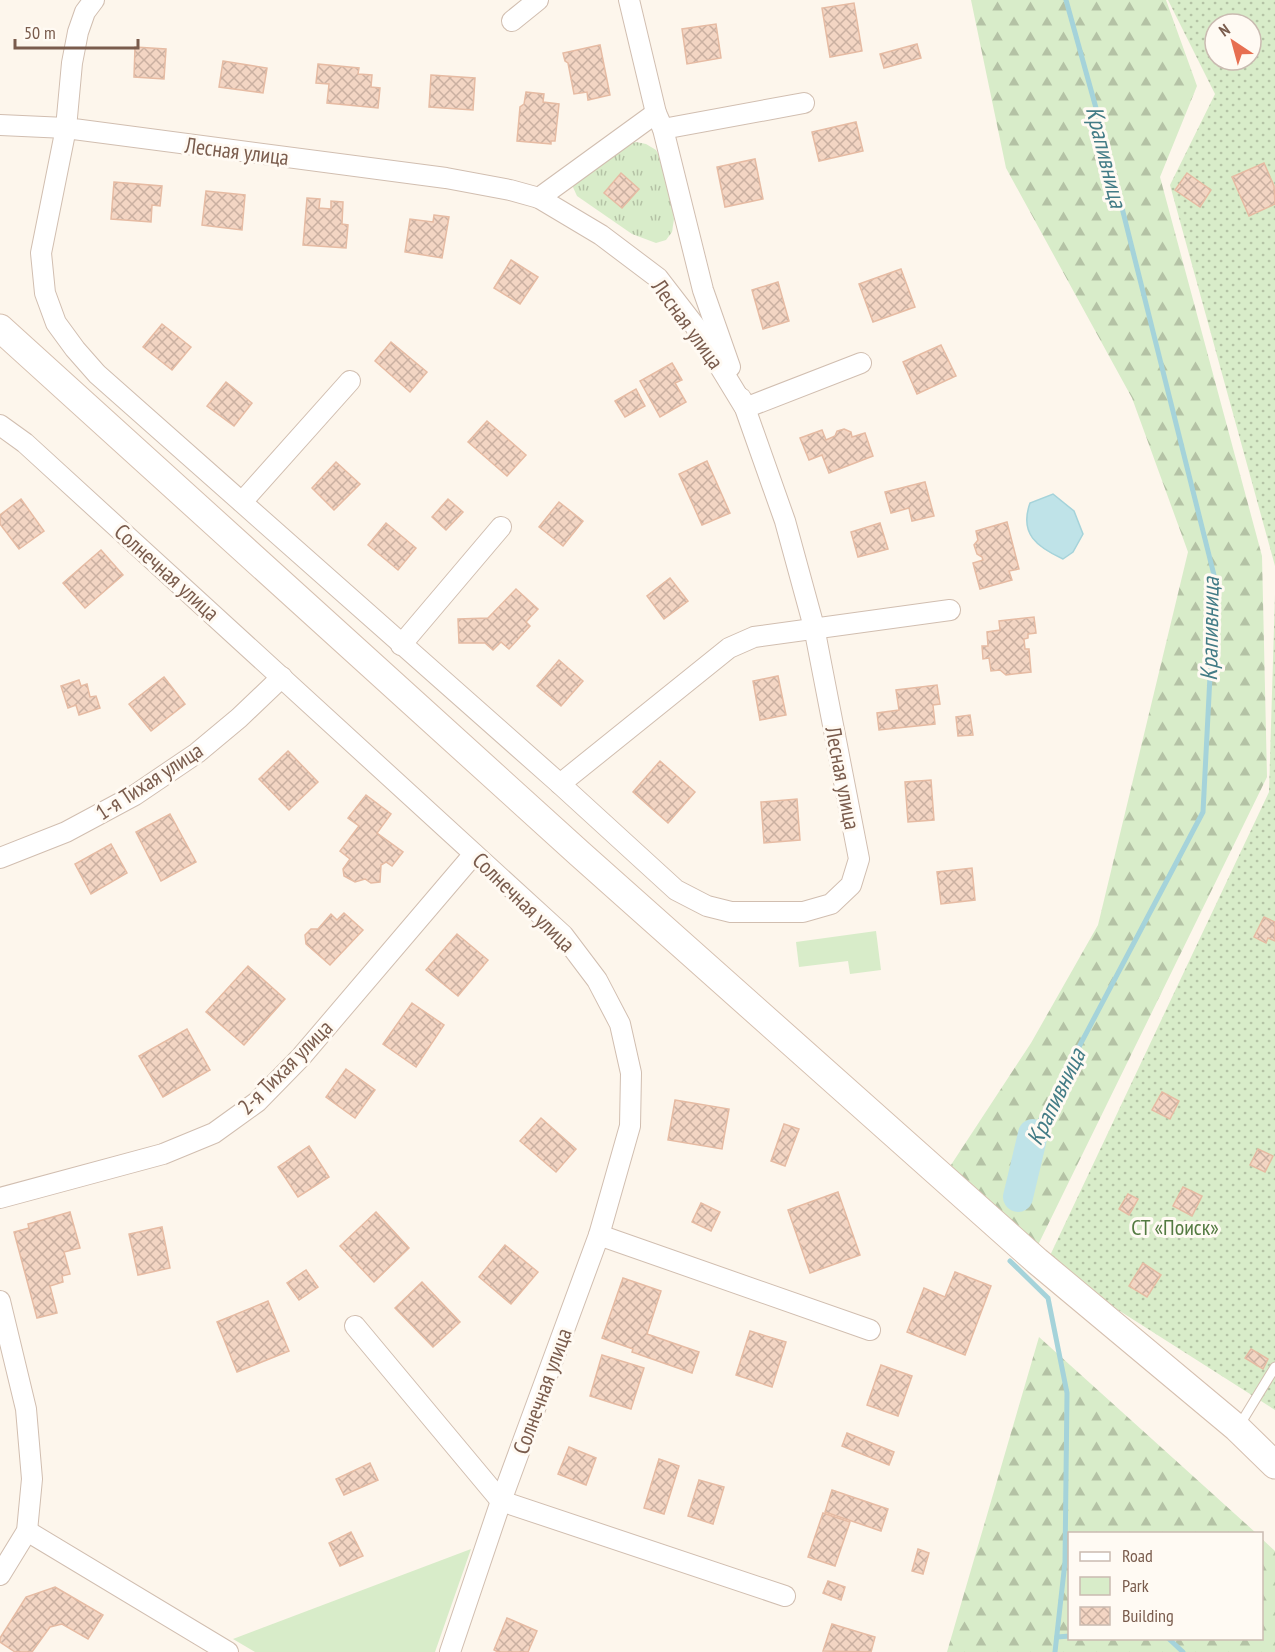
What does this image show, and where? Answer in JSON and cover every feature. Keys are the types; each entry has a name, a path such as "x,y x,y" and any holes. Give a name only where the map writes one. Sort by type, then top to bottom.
{"street":[{"path":"94,0 85,12 78,32 72,63 66,128 41,253 45,292 56,323 97,374 560,784 729,648 753,637 950,610"},
{"path":"512,21 538,0"},
{"path":"629,0 703,290 745,408 861,363"},
{"path":"539,198 660,121 804,103"},
{"name":"Лесная улица","path":"0,125 66,128 446,178 510,190 539,198 601,235 658,278 695,326 745,408 785,521 814,627 859,859 851,885 831,904 803,912 731,912 707,906 676,890 560,784"},
{"path":"0,328 580,854 1019,1245 1238,1428 1275,1465"},
{"path":"242,502 350,381"},
{"name":"Солнечная улица","path":"0,425 25,443 563,934 597,980 620,1024 631,1073 630,1126 599,1235 501,1501 450,1652"},
{"path":"401,645 501,527"},
{"name":"1-я Тихая улица","path":"0,858 66,832 135,795 197,753 239,718 282,677"},
{"name":"2-я Тихая улица","path":"0,1198 163,1154 223,1127 257,1102 301,1057 474,854"},
{"path":"599,1235 870,1329"},
{"path":"0,1301 26,1409 32,1479 27,1531 0,1575"},
{"path":"355,1326 501,1501 785,1596"},
{"path":"27,1531 228,1652"}],"lane":[{"path":"1238,1428 1275,1367"}],"green space":[{"path":"971,0 1166,0 1197,86 1160,177 1262,556 1267,777 1038,1245 949,1168 1031,1043 1098,925 1188,552 1132,398 1006,168"},
{"path":"1168,0 1275,0 1275,566 1170,185 1215,94 1204,72 1263,72 1263,12 1203,12 1203,70"},
{"path":"636,142 646,144 656,150 667,170 674,219 672,232 666,240 656,243 632,234 577,196 572,185 622,145"},
{"name":"СТ «Поиск»","path":"1275,594 1275,1410 1046,1264 1269,792"},
{"path":"876,931 881,970 850,974 848,961 799,967 796,942"},
{"path":"1039,1337 1255,1532 1068,1532 1068,1640 1263,1640 1263,1540 1275,1551 1275,1652 947,1652"},
{"path":"471,1549 435,1652 255,1652 233,1639"}],"water":[{"path":"1053,494 1074,511 1083,534 1073,552 1063,559 1038,544 1029,531 1027,523 1030,503"}],"building":[{"path":"854,3 862,51 830,57 822,8"},
{"path":"716,24 721,58 687,64 682,29"},
{"path":"917,44 921,58 884,68 880,54"},
{"path":"600,45 610,95 588,100 587,92 574,94 568,63 563,53"},
{"path":"135,47 166,49 164,79 134,77"},
{"path":"223,61 267,68 263,93 219,87"},
{"path":"318,64 359,68 358,74 372,75 371,87 380,88 378,108 327,103 329,84 316,83"},
{"path":"431,75 475,78 473,110 429,107"},
{"path":"526,92 544,94 543,102 559,104 555,141 551,141 551,144 517,141 520,107 524,104"},
{"path":"856,122 863,151 819,161 812,132"},
{"path":"755,159 763,199 725,207 717,167"},
{"path":"1264,163 1274,186 1275,204 1249,216 1232,177"},
{"path":"621,173 639,189 622,208 604,193"},
{"path":"1187,173 1211,190 1200,207 1175,190"},
{"path":"114,182 162,186 160,206 152,205 151,222 111,219"},
{"path":"206,191 245,195 242,230 202,225"},
{"path":"307,198 320,199 319,208 331,209 331,201 343,202 342,224 348,225 346,248 303,245"},
{"path":"434,215 449,217 442,258 405,252 410,219 433,222"},
{"path":"511,260 538,277 520,304 494,288"},
{"path":"901,269 915,307 873,322 859,284"},
{"path":"778,282 789,321 763,329 752,290"},
{"path":"162,324 191,347 172,370 143,347"},
{"path":"391,342 427,372 410,392 375,361"},
{"path":"941,345 956,376 917,394 903,362"},
{"path":"672,363 682,380 675,383 686,402 660,417 640,381"},
{"path":"226,382 252,403 234,426 207,406"},
{"path":"636,389 645,406 625,417 615,401"},
{"path":"487,421 526,455 507,476 468,442"},
{"path":"844,429 851,432 852,437 865,433 873,456 829,473 822,455 809,460 800,438 822,430 826,440 835,436 837,431"},
{"path":"707,461 730,513 702,525 679,474"},
{"path":"336,462 360,484 334,510 312,488"},
{"path":"925,482 934,516 912,521 909,508 891,513 885,492"},
{"path":"21,499 44,531 19,549 0,524 0,515"},
{"path":"448,499 463,512 446,530 432,517"},
{"path":"559,502 583,521 563,546 539,527"},
{"path":"1007,522 1019,569 1009,571 1012,580 980,589 973,563 983,560 977,554 974,545 978,540 976,531"},
{"path":"386,523 416,548 398,570 368,545"},
{"path":"880,523 888,549 858,557 851,532"},
{"path":"101,550 123,575 85,608 63,583"},
{"path":"670,578 688,601 664,619 647,596"},
{"path":"516,589 538,609 526,622 530,626 509,649 501,642 493,650 485,643 459,643 458,619 488,618"},
{"path":"1034,617 1036,633 1028,634 1028,638 1024,639 1025,649 1029,649 1031,672 1006,675 1000,670 991,671 989,658 983,659 982,646 988,646 987,632 1000,630 999,621"},
{"path":"559,660 583,681 561,706 537,686"},
{"path":"778,676 786,715 760,720 753,681"},
{"path":"164,677 185,704 151,731 129,704"},
{"path":"79,680 81,686 87,684 90,697 96,696 100,708 79,715 76,705 68,708 61,686"},
{"path":"937,685 940,704 933,705 935,724 879,730 877,713 899,710 896,690"},
{"path":"970,715 973,735 958,736 956,717"},
{"path":"288,751 318,782 289,810 259,779"},
{"path":"660,761 695,792 668,823 633,792"},
{"path":"931,780 934,820 908,822 905,782"},
{"path":"366,795 391,814 377,833 403,852 392,866 386,862 381,865 380,882 371,883 365,879 355,882 344,876 343,869 350,859 340,851 359,826 348,818"},
{"path":"797,799 800,840 764,843 761,802"},
{"path":"170,814 196,862 161,881 136,832"},
{"path":"111,844 127,873 91,894 75,864"},
{"path":"972,868 975,900 941,904 937,872"},
{"path":"344,913 363,930 330,965 306,944 305,935 311,929 318,929 331,914 337,920"},
{"path":"1264,917 1275,922 1275,941 1268,938 1266,943 1254,937"},
{"path":"457,934 488,960 458,996 426,970"},
{"path":"248,966 285,999 244,1045 206,1012"},
{"path":"412,1003 444,1025 416,1067 383,1044"},
{"path":"187,1029 210,1070 163,1097 139,1056"},
{"path":"346,1069 375,1090 355,1118 326,1097"},
{"path":"1162,1092 1179,1101 1170,1119 1152,1110"},
{"path":"675,1100 729,1109 722,1149 668,1140"},
{"path":"541,1118 576,1149 556,1172 520,1141"},
{"path":"784,1124 799,1129 785,1166 771,1161"},
{"path":"309,1146 329,1177 298,1197 278,1167"},
{"path":"1258,1149 1273,1156 1265,1172 1250,1165"},
{"path":"1183,1187 1202,1196 1192,1216 1173,1206"},
{"path":"838,1192 860,1255 810,1273 788,1210"},
{"path":"1128,1194 1138,1199 1129,1215 1119,1209"},
{"path":"701,1203 720,1212 711,1231 692,1222"},
{"path":"70,1212 80,1248 64,1252 70,1274 62,1276 63,1282 50,1286 57,1313 37,1318 14,1232 29,1228 28,1224"},
{"path":"376,1212 409,1248 374,1282 340,1246"},
{"path":"162,1227 170,1268 138,1275 129,1234"},
{"path":"505,1245 538,1272 511,1304 479,1277"},
{"path":"1143,1263 1161,1275 1147,1297 1129,1286"},
{"path":"306,1270 318,1287 299,1300 287,1283"},
{"path":"955,1272 991,1286 965,1355 907,1332 924,1288 945,1297"},
{"path":"623,1278 661,1291 647,1334 699,1352 692,1373 632,1352 633,1349 602,1338"},
{"path":"422,1282 460,1322 433,1347 395,1308"},
{"path":"268,1301 289,1351 237,1372 217,1322"},
{"path":"750,1331 786,1342 772,1387 736,1375"},
{"path":"1251,1349 1268,1359 1263,1369 1245,1358"},
{"path":"602,1355 644,1368 631,1409 590,1396"},
{"path":"881,1365 912,1376 898,1416 867,1405"},
{"path":"847,1433 894,1452 889,1465 842,1446"},
{"path":"569,1447 596,1458 586,1485 558,1474"},
{"path":"659,1459 679,1466 664,1514 644,1508"},
{"path":"370,1463 378,1480 344,1495 336,1479"},
{"path":"699,1480 724,1487 713,1524 688,1516"},
{"path":"832,1490 888,1509 881,1531 825,1512"},
{"path":"823,1513 850,1522 835,1566 808,1557"},
{"path":"351,1532 363,1556 340,1566 329,1543"},
{"path":"918,1549 929,1553 923,1574 912,1571"},
{"path":"828,1581 845,1587 841,1600 823,1593"},
{"path":"55,1587 103,1615 88,1639 62,1624 50,1627 32,1652 15,1652 0,1642 0,1638 26,1597"},
{"path":"507,1618 537,1631 528,1652 494,1650"},
{"path":"832,1624 875,1637 871,1652 823,1651"}],"waterway":[{"name":"Крапивница","path":"1033,1134 1203,812 1215,579 1106,144 1066,0"},
{"name":"Крапивница","path":"1018,1197 1033,1134"},
{"name":"Крапивница","path":"1010,1261 1048,1298 1067,1393 1065,1562 1055,1652"},
{"path":"1057,1637 1068,1636"},
{"path":"1170,1640 1183,1652"}]}
